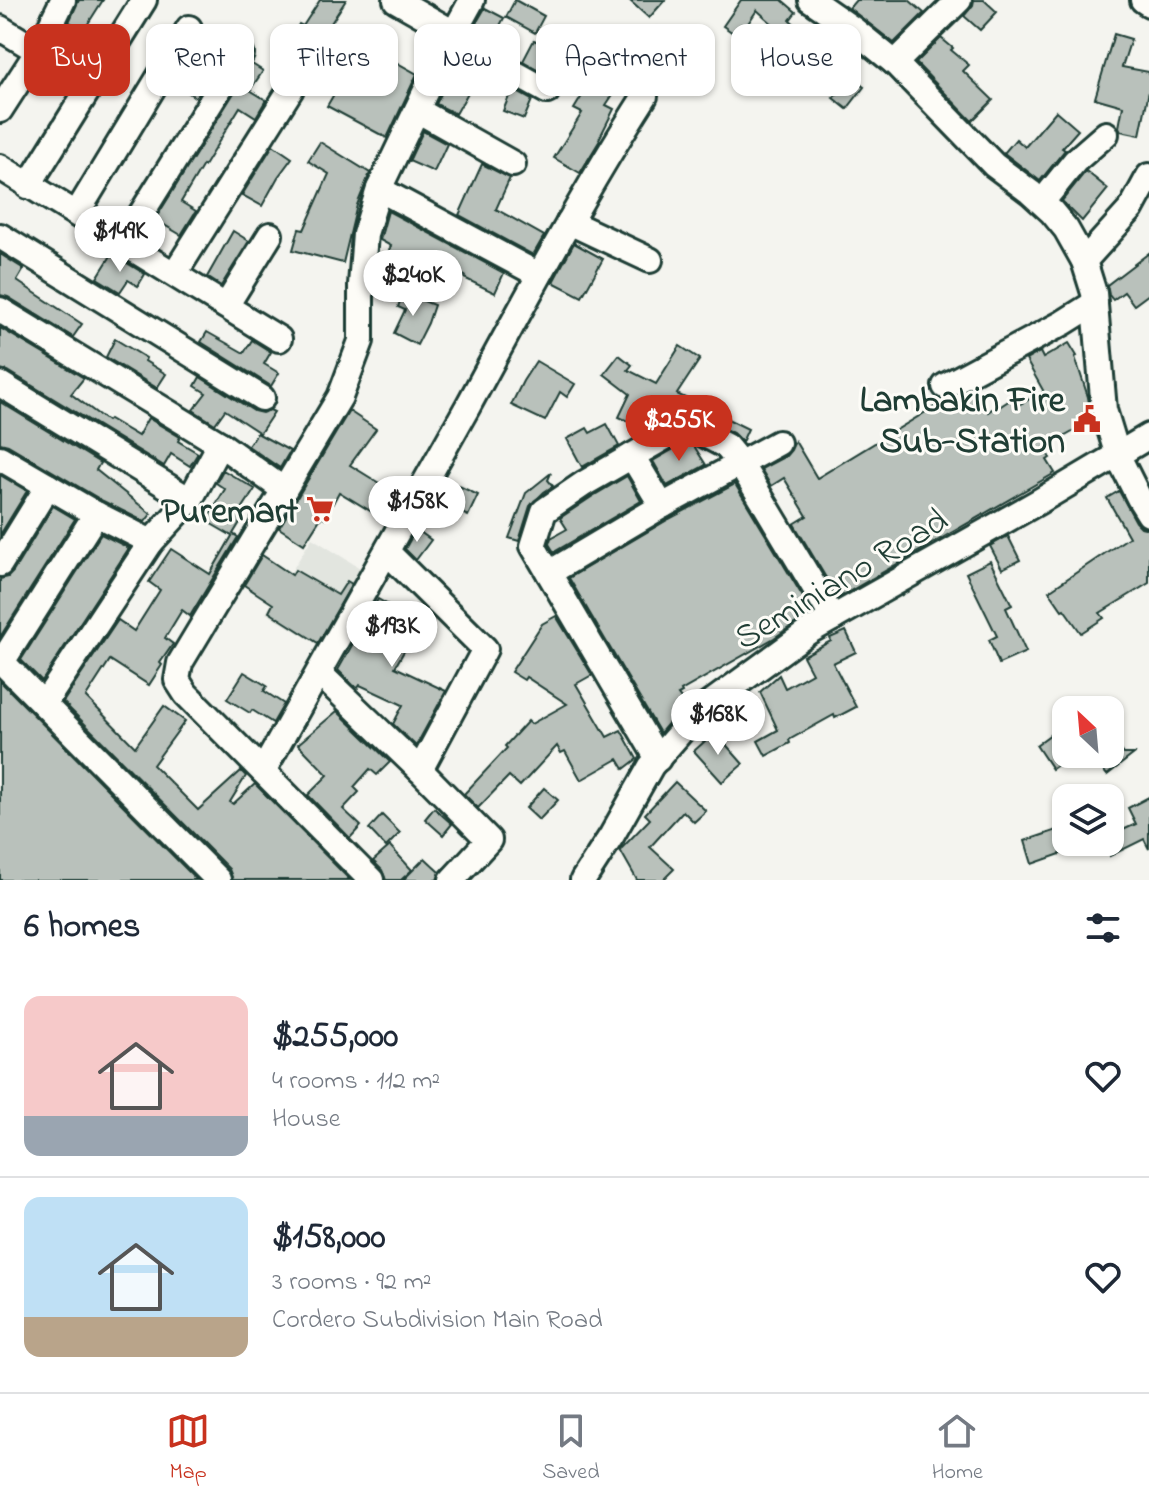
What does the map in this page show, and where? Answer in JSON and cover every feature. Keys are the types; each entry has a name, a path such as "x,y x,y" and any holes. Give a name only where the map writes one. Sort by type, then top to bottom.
{"street":[{"path":"51,24 63,0"},
{"path":"28,186 144,0"},
{"path":"396,0 435,24"},
{"path":"459,24 472,0"},
{"path":"811,0 841,8 994,165 1042,202 1066,229 1084,261 1094,293 1104,410 1118,456 1149,514"},
{"path":"895,63 959,0"},
{"path":"1143,0 1149,4"},
{"path":"0,28 24,43"},
{"path":"2,101 24,70"},
{"path":"77,213 148,96"},
{"path":"123,243 215,96"},
{"path":"175,273 287,96"},
{"path":"371,880 186,694 177,680 180,663 340,397 361,341 365,234 379,189 424,96"},
{"path":"263,771 539,275 645,96"},
{"path":"417,110 513,164"},
{"path":"1042,202 1075,161 1106,134"},
{"path":"0,167 279,339"},
{"path":"1084,261 1131,209 1149,176"},
{"path":"379,189 539,275"},
{"path":"569,222 650,260"},
{"path":"226,306 270,235"},
{"path":"0,236 262,398"},
{"path":"945,386 1095,303"},
{"path":"0,310 220,444 284,490"},
{"path":"0,384 190,500"},
{"path":"658,759 533,546 544,511 585,483 686,425 726,446 740,463 833,618"},
{"name":"Seminiano Road","path":"583,880 651,766 697,713 808,632 1149,436"},
{"path":"549,573 662,506 778,443"},
{"path":"44,704 151,542 190,500 220,444"},
{"path":"632,456 662,506"},
{"path":"0,458 151,542"},
{"path":"0,564 48,486"},
{"path":"96,514 1,661 218,880"},
{"path":"387,552 485,649 420,770"},
{"path":"319,673 489,840 452,880"}],"shaded area":[{"path":"312,538 368,573 322,647 266,613"}],"building":[{"path":"79,0 103,0 88,24 69,22"},
{"path":"320,0 346,0 331,24 304,24"},
{"path":"515,0 544,16 540,24 536,24 535,33 506,17"},
{"path":"629,0 665,0 649,18"},
{"path":"741,0 782,0 796,12 790,20 795,24 773,24 757,10 748,24 731,24 731,32 723,26"},
{"path":"856,0 909,0 924,13 894,43 849,8"},
{"path":"974,0 984,0 997,12 980,30 964,16"},
{"path":"485,8 504,18 501,24 476,24"},
{"path":"1114,34 1131,39 1122,67 1149,72 1149,91 1140,135 1121,131 1123,106 1095,98"},
{"path":"941,38 969,65 963,71 993,100 972,121 916,63"},
{"path":"534,40 536,41 536,68 523,61"},
{"path":"398,63 414,72 414,80 387,138 327,106 333,96 398,96"},
{"path":"254,65 263,71 254,84"},
{"path":"254,92 266,100 256,117 240,107 203,165 181,202 196,211 181,235 164,225 159,234 149,229 232,96 254,96"},
{"path":"520,93 532,100 524,119 503,111 509,96 520,96"},
{"path":"440,96 466,96 456,114 436,104"},
{"path":"582,96 612,96 606,105 614,109 580,173 554,158 582,113 574,109"},
{"path":"835,96 857,96 847,109 833,98"},
{"path":"1056,111 1078,130 1040,181 1004,153 1016,139 1025,147"},
{"path":"423,131 447,144 434,172 409,161"},
{"path":"320,142 370,173 357,205 343,263 293,250 299,229 304,230 329,174 308,161"},
{"path":"273,145 292,158 262,206 242,195"},
{"path":"482,164 510,178 496,209 544,236 533,255 459,215"},
{"path":"1086,171 1108,189 1082,221 1062,201"},
{"path":"388,211 504,273 495,293 465,276 413,256 400,286 378,276 391,246 380,240"},
{"path":"233,231 249,241 221,286 207,277"},
{"path":"574,243 603,259 582,297 553,282"},
{"path":"1149,253 1149,294 1134,305 1124,292 1113,300 1107,285"},
{"path":"0,254 24,269 17,281 82,324 73,337 0,295"},
{"path":"112,254 145,274 138,286 128,280 120,292 97,278"},
{"path":"403,293 434,305 417,345 394,333 405,310 398,307"},
{"path":"0,328 84,378 71,394 107,421 109,419 138,436 148,418 180,437 178,441 198,453 190,466 171,454 164,466 0,369"},
{"path":"207,332 244,353 252,340 271,352 264,364 279,373 271,386 201,342"},
{"path":"115,339 166,374 157,388 106,357"},
{"path":"1069,343 1077,356 1092,421 1044,448 1055,473 838,598 794,524 807,516 784,478 771,486 761,469 786,456 795,441 817,478 944,401 973,388 988,412 1013,398 1018,405 1044,392 1026,360 1040,352 1043,358"},
{"path":"680,346 700,359 677,394 748,429 742,442 733,433 686,410 673,413 647,430 619,417 630,394 604,374 619,355 632,365 628,370 656,384"},
{"path":"536,361 575,384 567,397 560,392 545,421 511,405"},
{"path":"200,377 254,411 274,412 260,433 225,410 215,424 193,410 206,393 195,386"},
{"path":"0,402 100,463 96,470 151,514 145,522 0,443"},
{"path":"349,411 376,429 350,465 400,496 385,520 339,492 325,518 322,516 304,544 279,528"},
{"path":"607,424 619,446 582,467 567,439 587,428 590,433"},
{"path":"257,433 290,451 280,468 248,446"},
{"path":"686,442 694,446 706,465 667,486 653,461"},
{"path":"223,470 255,489 242,509 247,511 233,534 238,537 190,616 182,610 165,638 173,644 160,663 162,665 149,685 110,660 86,697 135,747 164,706 185,721 153,765 198,810 241,771 246,776 230,802 233,804 255,784 350,880 233,880 229,869 63,702 118,620 134,631 160,590 149,582 171,549 210,574 232,536 206,521 225,489 216,483"},
{"path":"551,473 548,480 553,486 530,506 519,541 509,538 526,493"},
{"path":"0,475 27,491 0,535"},
{"path":"627,476 641,501 554,552 549,544 551,538 567,529 560,518"},
{"path":"735,484 812,612 774,638 681,691 678,695 685,704 660,733 569,578"},
{"path":"457,485 478,495 468,516 446,506"},
{"path":"1119,491 1136,522 1149,529 1149,583 1100,613 1104,618 1081,633 1049,591 1129,537 1107,498"},
{"path":"53,506 75,519 0,637 0,579 13,572"},
{"path":"416,529 431,540 416,560 405,549"},
{"path":"101,534 129,548 42,681 21,660"},
{"path":"1008,536 1020,560 1002,569 990,546"},
{"path":"262,555 292,575 295,570 338,595 347,581 352,584 318,643 269,612 273,604 244,585"},
{"path":"990,561 1012,605 1006,608 1026,652 999,664 989,640 997,636 966,573"},
{"path":"378,599 420,623 395,667 446,691 416,746 393,724 403,705 360,685 358,688 338,670"},
{"path":"556,616 592,675 576,684 607,737 621,730 637,759 624,769 618,759 581,780 565,751 561,753 557,746 520,786 509,776 478,808 464,794 507,748 505,746 528,721 531,724 567,704 526,677 524,680 511,672 542,624"},
{"path":"846,631 856,652 833,663 856,707 835,718 834,715 766,756 758,741 778,730 760,692 779,675 785,688 812,673 803,656"},
{"path":"244,672 267,686 264,691 284,704 273,723 227,699"},
{"path":"0,681 197,880 0,880"},
{"path":"337,711 390,762 377,775 370,769 354,787 359,792 343,809 361,826 350,838 308,795 328,775 298,744"},
{"path":"715,732 743,764 722,782 694,751"},
{"path":"1052,733 1052,769 1036,745"},
{"path":"1101,768 1116,768 1107,775"},
{"path":"675,782 706,811 694,822 683,811 650,847 674,869 663,880 637,880 620,850 650,819 645,814"},
{"path":"544,788 558,800 539,820 526,808"},
{"path":"1149,797 1149,849 1144,839 1124,849 1124,830 1136,824 1128,808"},
{"path":"434,808 452,824 443,835 425,819"},
{"path":"382,815 400,833 386,847 369,829"},
{"path":"1052,832 1052,856 1055,856 1032,864 1025,841"},
{"path":"390,846 412,870 401,880 386,880 373,861"},
{"path":"425,858 440,872 437,880 403,880"}],"place":[{"name":"Lambakin Fire Sub-Station","path":"1087,419"},
{"name":"Puremart","path":"320,509"}]}
